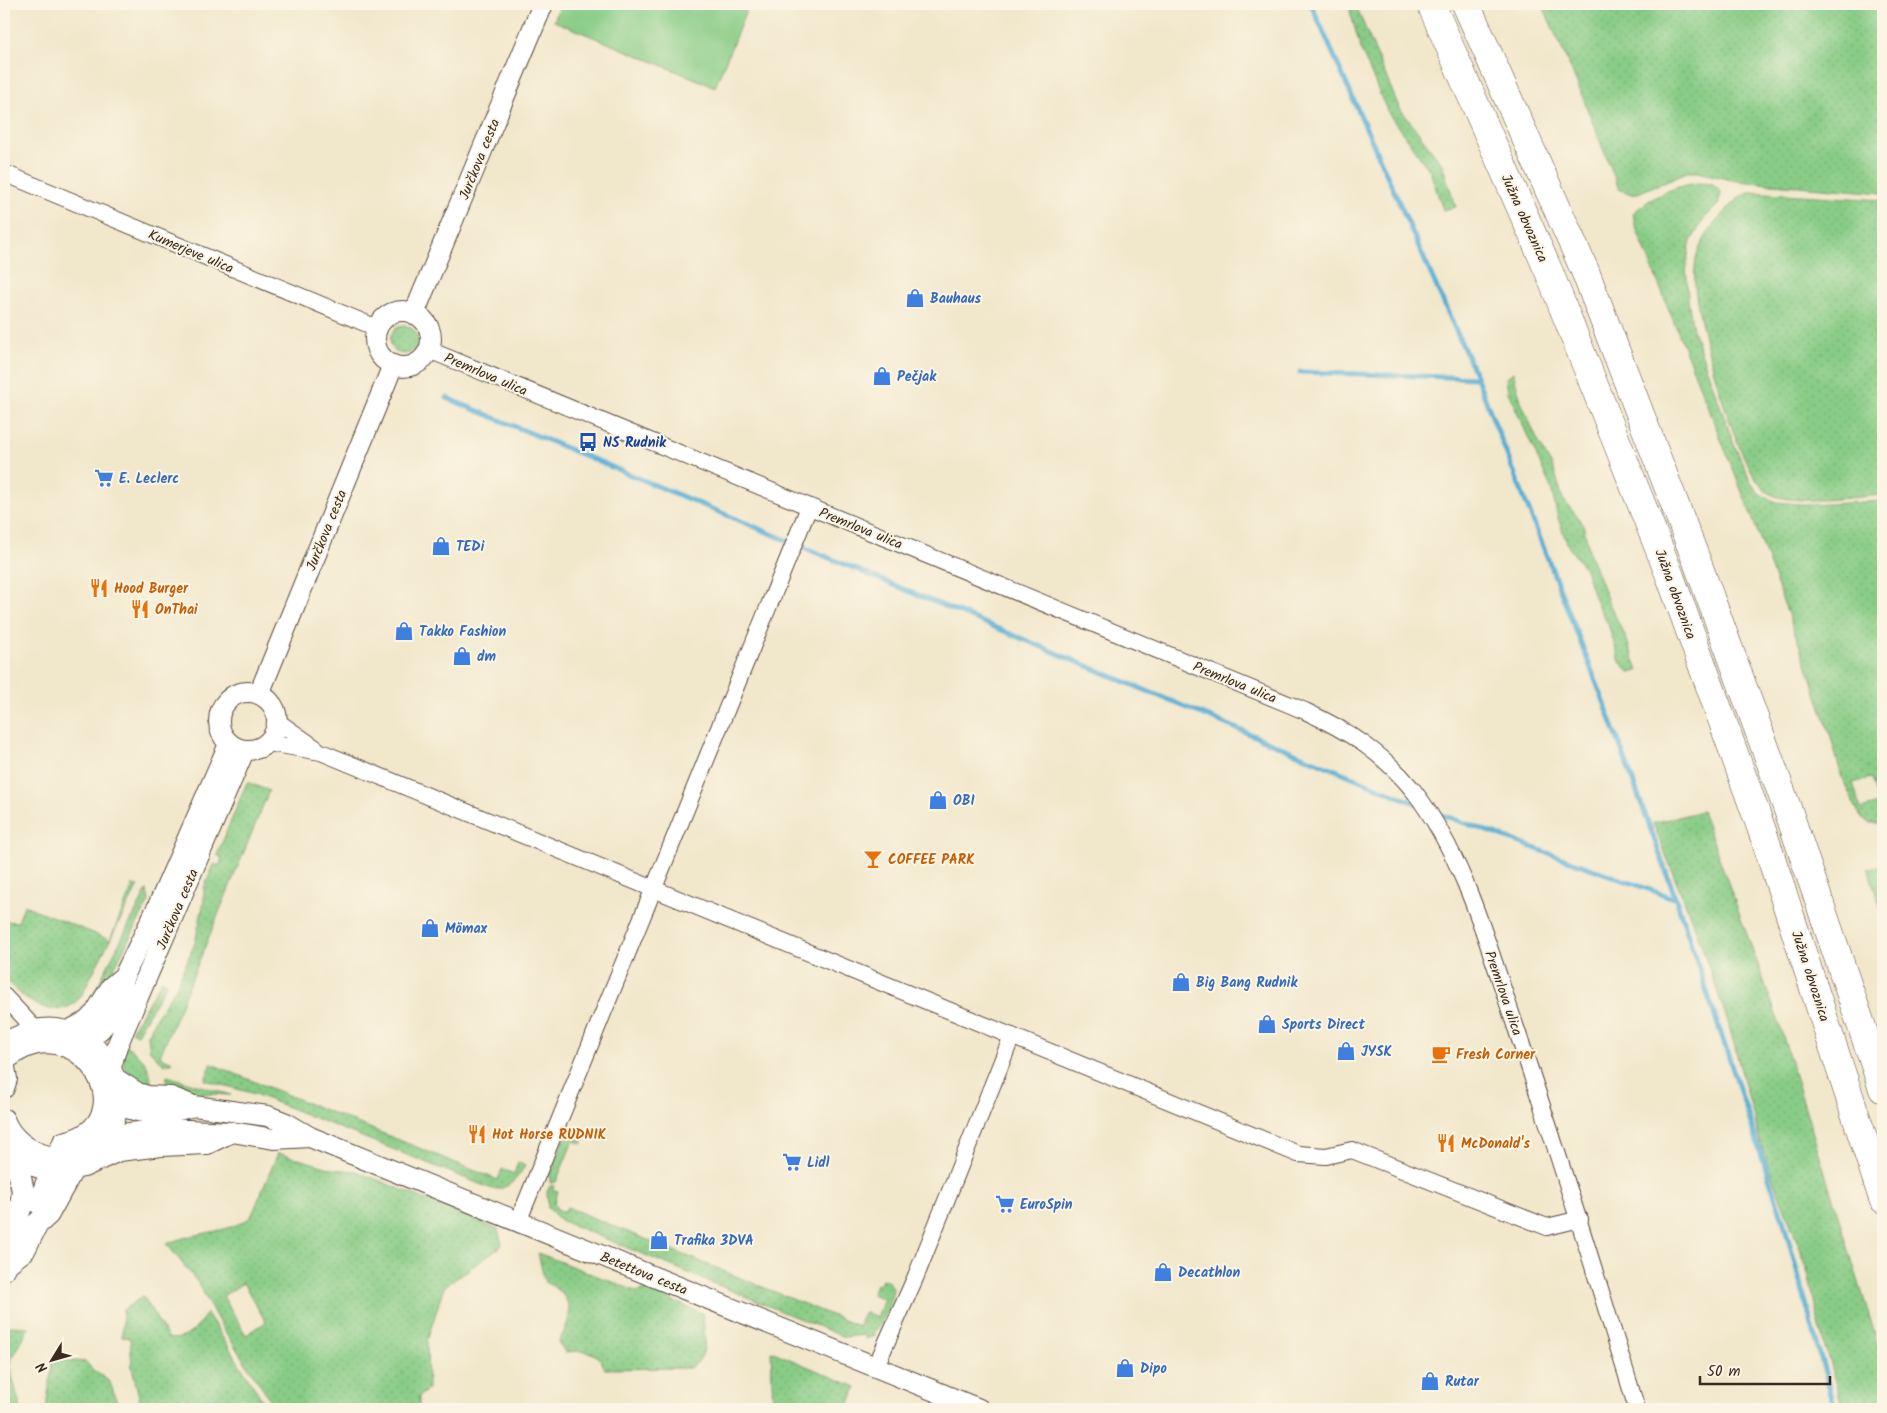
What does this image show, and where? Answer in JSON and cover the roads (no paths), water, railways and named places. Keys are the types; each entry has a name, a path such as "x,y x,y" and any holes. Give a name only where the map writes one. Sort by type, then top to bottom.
{"highway":[{"name":"Južna obvoznica","path":"1431,4 1549,272 1670,576 1764,836 1883,1199"},
{"path":"1466,4 1585,271 1699,567 1789,813 1883,1089"}],"main road":[{"path":"5,1266 6,1230 19,1213 23,1191 8,1148"},
{"path":"5,1266 24,1250 37,1224 36,1210 61,1166"}],"street":[{"name":"Jurčkova cesta","path":"414,314 543,4"},
{"name":"Kumerjeve ulica","path":"4,173 378,328"},
{"path":"407,311 414,314 421,317 430,329 429,350 414,365 407,367 393,365 381,356 378,350 376,343 378,328 381,322 393,313 407,311"},
{"name":"Premrlova ulica","path":"429,350 1329,722 1344,729 1393,768 1412,790 1442,836 1488,945 1580,1219 1637,1409"},
{"name":"Jurčkova cesta","path":"259,694 393,365"},
{"path":"518,1222 809,507"},
{"path":"252,692 259,694 272,705 277,721 273,737 268,743 253,750 237,747 224,738 219,722 223,706 235,695 252,692"},
{"path":"277,721 320,752"},
{"path":"268,743 320,752 1298,1154 1326,1156 1352,1150 1547,1227 1580,1219"},
{"name":"Jurčkova cesta","path":"75,1041 100,1032 110,1016 122,994 124,976 237,747"},
{"name":"Jurčkova cesta","path":"114,1073 117,1046 237,747"},
{"path":"4,996 36,1030 75,1041 85,1058 97,1072 111,1100"},
{"path":"4,1043 36,1030"},
{"path":"876,1366 916,1276 1012,1036"},
{"path":"4,1088 7,1079 4,1062 15,1053 33,1046 75,1041"},
{"name":"Betettova cesta","path":"75,1041 105,1058 114,1073 138,1093 154,1097 171,1097 194,1106 268,1116 286,1123 310,1137 979,1409"},
{"path":"61,1166 104,1136 114,1120 111,1100 114,1073"},
{"path":"61,1166 63,1142 86,1133 98,1121 104,1104 111,1100"},
{"name":"Betettova cesta","path":"111,1100 139,1113 168,1113 194,1106"},
{"path":"4,1119 8,1148 34,1167 61,1166 119,1152 161,1146 208,1144 232,1132"},
{"name":"Betettova cesta","path":"104,1136 164,1129 232,1132 274,1139 310,1137"}],"waterway":[{"path":"1311,4 1477,378 1606,707 1676,899 1783,1220 1835,1409"},
{"path":"1300,372 1477,378"},
{"path":"447,398 1417,804"},
{"path":"1434,812 1676,899"}],"place":[{"name":"Bauhaus","path":"915,298"},
{"name":"Pečjak","path":"882,376"},
{"name":"NS Rudnik","path":"588,442"},
{"name":"E. Leclerc","path":"104,478"},
{"name":"TEDi","path":"441,546"},
{"name":"Hood Burger","path":"99,588"},
{"name":"OnThai","path":"140,609"},
{"name":"Takko Fashion","path":"404,631"},
{"name":"dm","path":"462,656"},
{"name":"OBI","path":"938,800"},
{"name":"COFFEE PARK","path":"873,859"},
{"name":"Mömax","path":"430,928"},
{"name":"Big Bang Rudnik","path":"1181,982"},
{"name":"Sports Direct","path":"1267,1024"},
{"name":"JYSK","path":"1346,1051"},
{"name":"Fresh Corner","path":"1441,1054"},
{"name":"Hot Horse RUDNIK","path":"477,1134"},
{"name":"McDonald's","path":"1446,1143"},
{"name":"Lidl","path":"792,1162"},
{"name":"EuroSpin","path":"1005,1204"},
{"name":"Trafika 3DVA","path":"659,1240"},
{"name":"Decathlon","path":"1163,1272"},
{"name":"Dipo","path":"1125,1368"},
{"name":"Rutar","path":"1430,1381"}]}
